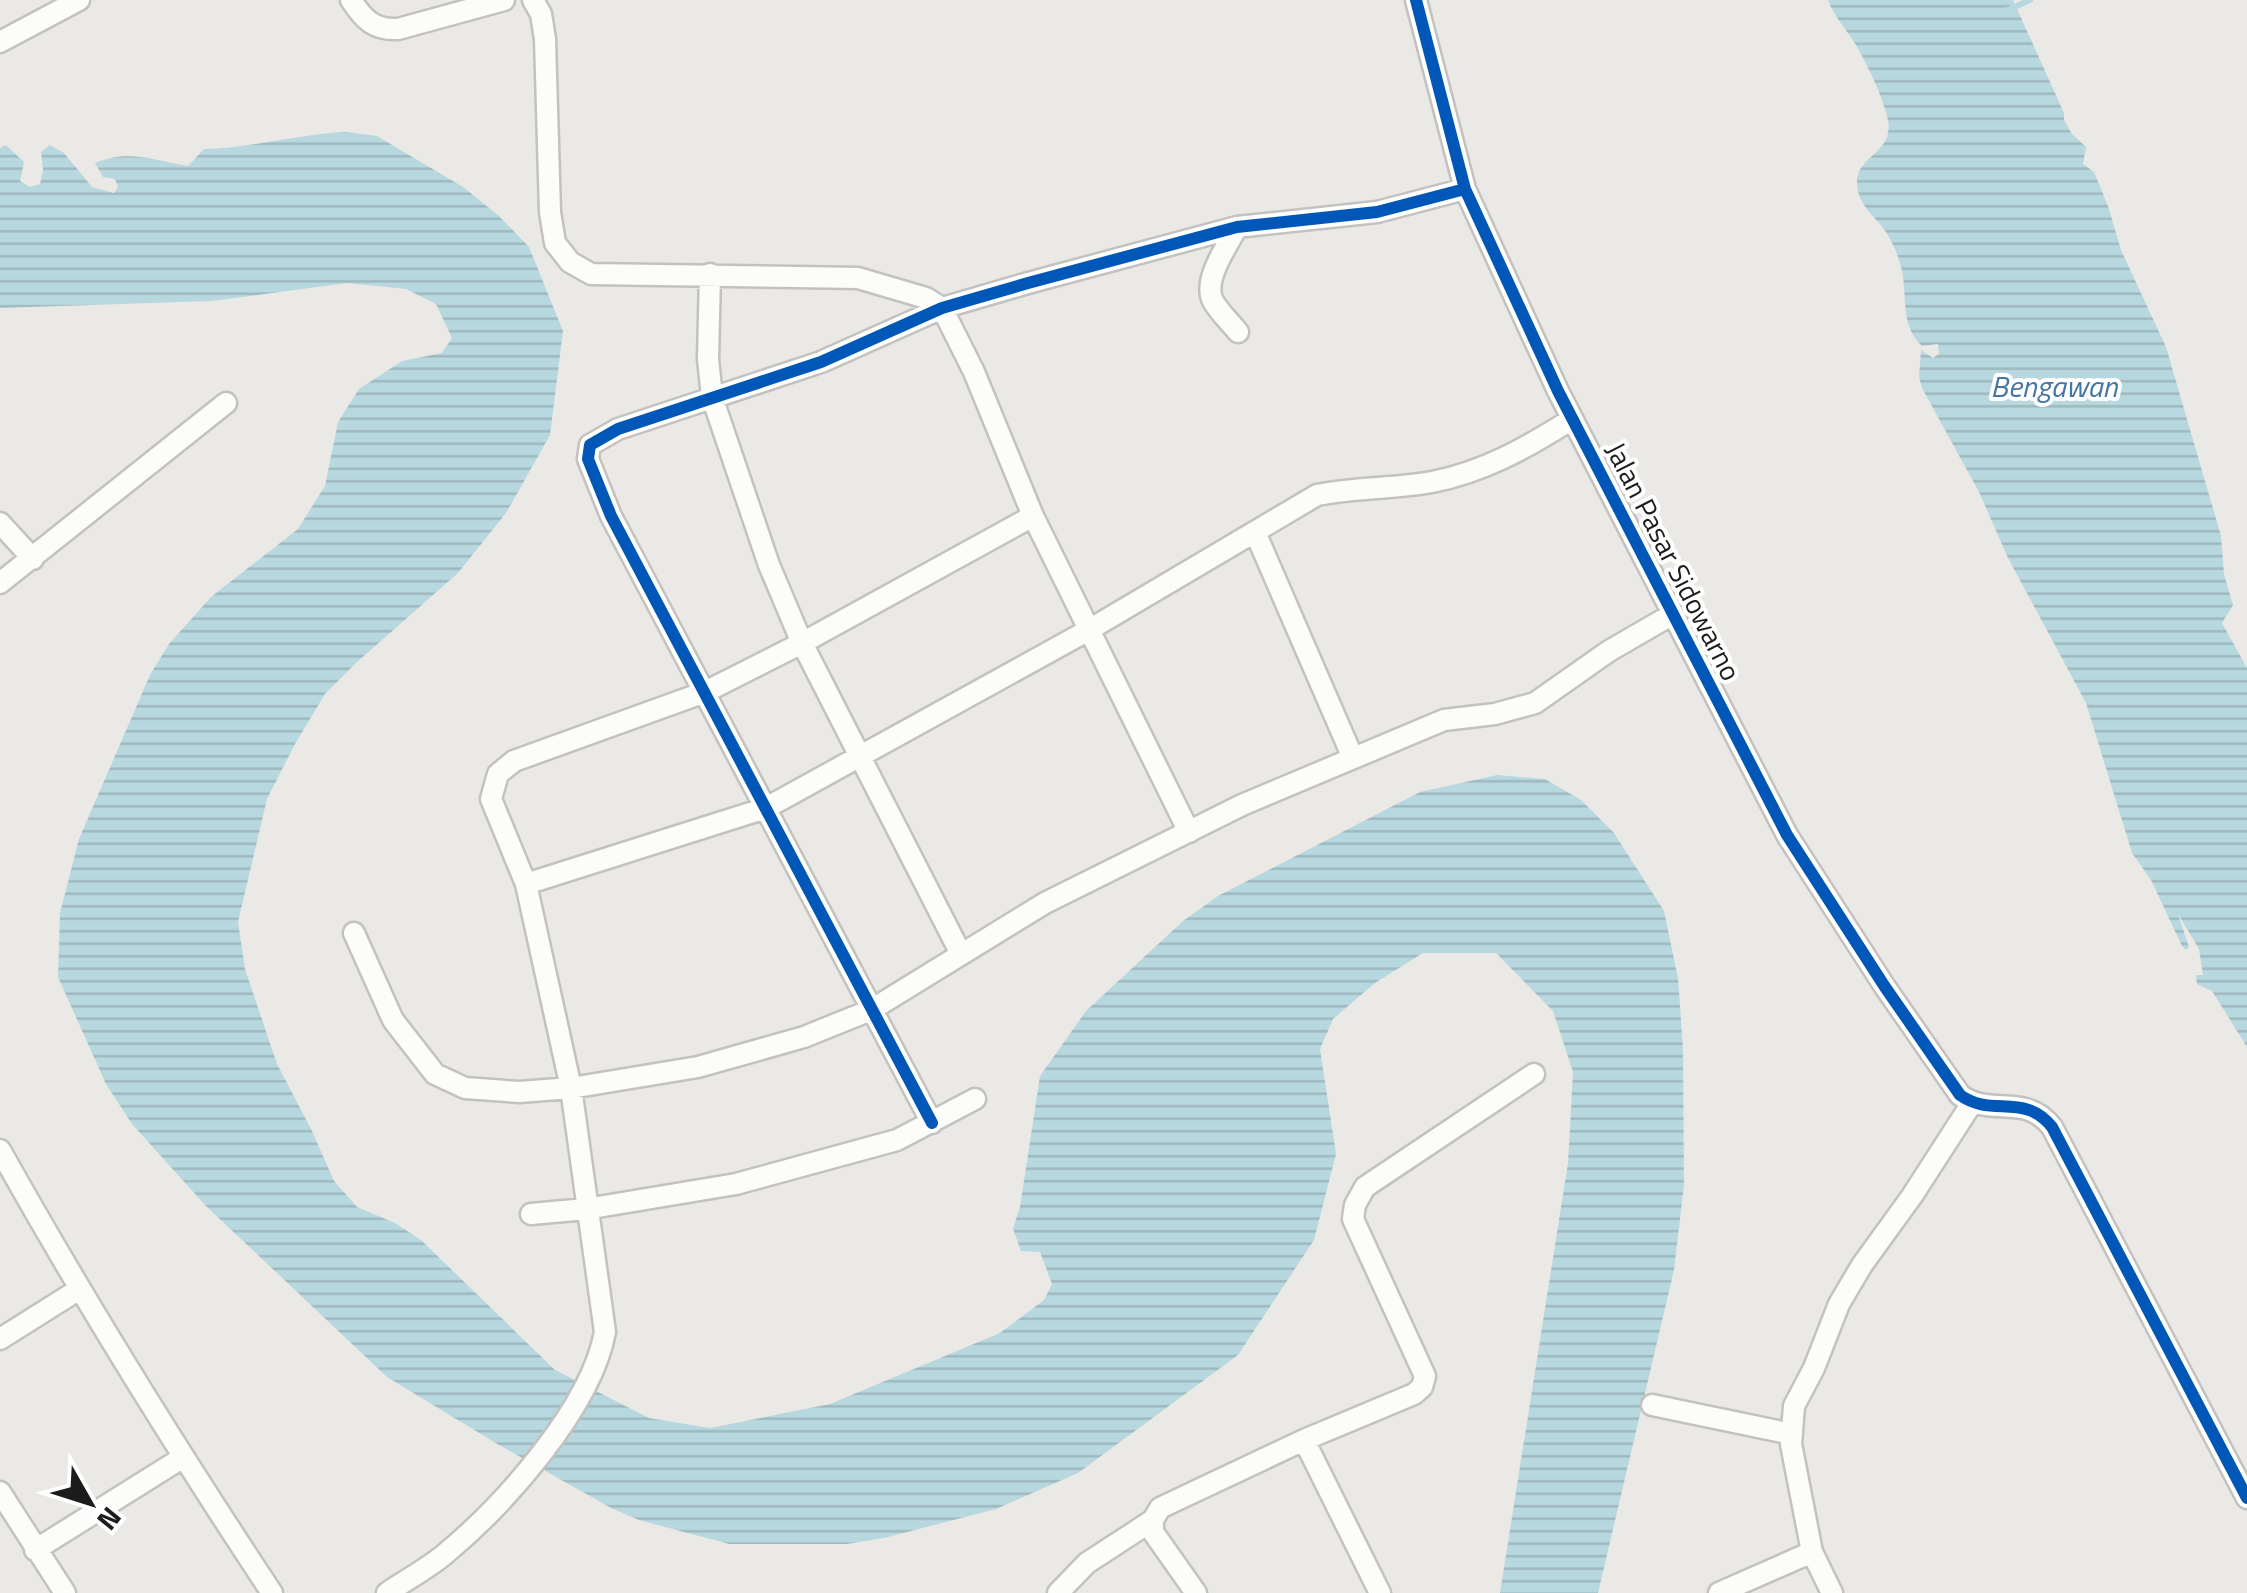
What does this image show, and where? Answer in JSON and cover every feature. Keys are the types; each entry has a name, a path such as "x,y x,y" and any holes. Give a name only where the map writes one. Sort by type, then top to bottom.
{"street":[{"path":"0,42 80,0"},
{"path":"351,0 363,18 382,30 398,30 504,0"},
{"path":"534,0 541,14 544,39 550,212 555,243 570,262 591,274 858,278 926,298 942,308 974,372 1033,516 1188,832"},
{"name":"Jalan Pasar Sidowarno","path":"1416,0 1464,188 1572,419 1787,835 1951,1084 1972,1103"},
{"path":"932,1123 610,516 588,459 590,445 618,429 821,362 942,308 1237,226 1376,212 1464,188"},
{"path":"1237,226 1210,290 1212,300 1238,332"},
{"path":"710,274 708,359 712,398 769,565 802,643 962,954"},
{"path":"0,583 226,403"},
{"path":"526,884 766,808 1088,631 1317,495 1432,482 1466,472 1517,454 1572,419"},
{"path":"388,1593 443,1556 490,1513 524,1474 570,1413 600,1360 606,1332 572,1088 526,884 492,799 498,774 514,761 705,692 1033,516"},
{"path":"0,523 33,560"},
{"path":"1255,532 1353,758"},
{"path":"354,933 392,1020 435,1074 464,1088 519,1092 572,1088 698,1067 804,1037 871,1010 1045,904 1242,805 1444,720 1495,714 1535,703 1609,651 1673,614"},
{"path":"1196,1593 1153,1532 1160,1508 1304,1440 1414,1394 1422,1387 1425,1376 1353,1219 1355,1205 1365,1188 1534,1074"},
{"path":"531,1214 586,1210 736,1184 896,1140 975,1099"},
{"path":"1832,1593 1812,1552 1792,1434 1794,1406 1862,1265 1972,1103 2029,1108 2052,1126 2247,1498"},
{"path":"0,1150 78,1290 182,1458 272,1593"},
{"path":"0,1339 78,1290"},
{"path":"1652,1404 1792,1434"},
{"path":"1304,1440 1380,1593"},
{"path":"34,1550 182,1458"},
{"path":"0,1492 65,1593"},
{"path":"1058,1593 1087,1563 1154,1520"},
{"path":"1719,1593 1812,1552"}],"water":[{"name":"Bengawan","path":"1828,0 2013,0 2064,120 2086,147 2083,164 2094,172 2121,250 2166,347 2221,536 2224,574 2233,605 2222,623 2247,668 2247,1047 2212,991 2197,984 2196,975 2203,975 2199,949 2178,914 2189,947 2186,950 2182,946 2151,880 2132,853 2086,703 1922,388 1921,350 1933,358 1939,354 1938,344 1922,346 1914,337 1897,253 1858,190 1859,172 1887,138 1887,116 1865,62"},
{"path":"346,132 377,136 463,187 498,215 529,247 563,331 550,435 506,513 458,573 325,694 267,799 238,922 245,969 277,1064 334,1181 357,1207 395,1223 421,1240 555,1370 649,1418 710,1428 830,1404 1000,1333 1044,1300 1052,1284 1040,1252 1021,1251 1013,1229 1020,1207 1040,1076 1086,1011 1183,921 1218,896 1420,792 1497,775 1545,779 1581,800 1614,833 1664,911 1678,978 1683,1049 1684,1185 1674,1270 1598,1593 1500,1593 1568,1163 1573,1072 1553,1011 1496,953 1423,953 1375,983 1333,1019 1320,1049 1336,1154 1314,1240 1238,1355 1078,1473 996,1509 847,1544 729,1544 639,1520 499,1445 387,1377 206,1206 132,1124 106,1084 58,977 60,913 79,839 150,675 169,644 211,597 298,529 325,486 338,422 359,389 402,361 442,353 452,338 436,304 406,289 347,283 212,301 0,308 0,148 6,145 24,162 20,181 30,187 40,184 41,152 50,145 64,153 92,187 114,193 118,187 115,179 103,177 95,163 130,156 188,166 204,149"}],"waterway":[{"path":"2008,10 2030,0"}],"cycle path":[{"path":"1416,0 1465,189 1558,391 1787,835 1960,1095 1984,1105 2030,1110 2052,1127 2247,1498"},
{"path":"932,1123 611,516 588,459 590,445 618,429 821,362 942,308 1237,227 1377,212 1465,189"}]}
